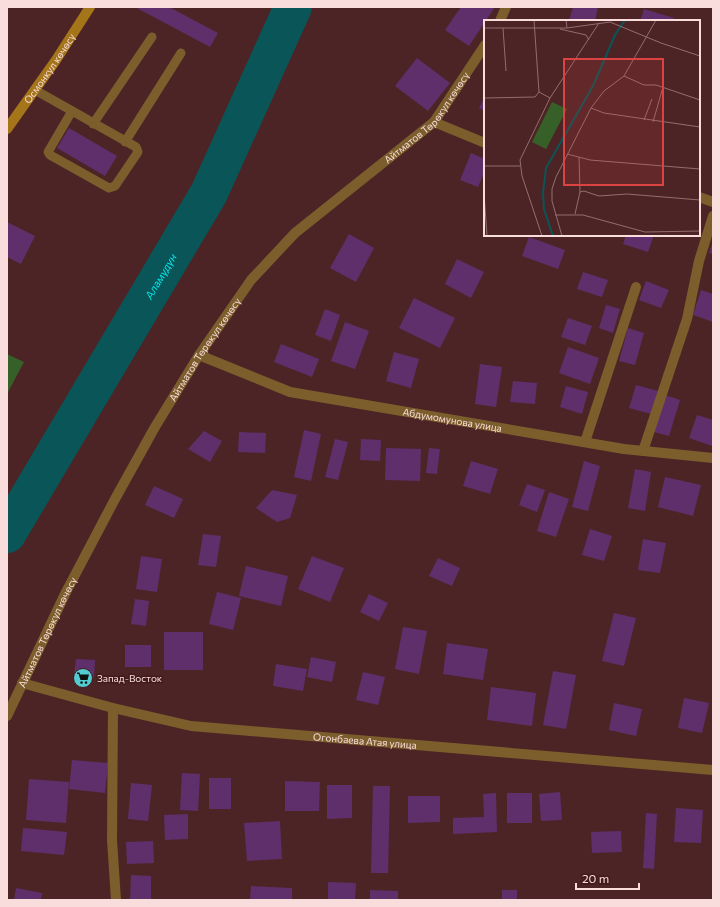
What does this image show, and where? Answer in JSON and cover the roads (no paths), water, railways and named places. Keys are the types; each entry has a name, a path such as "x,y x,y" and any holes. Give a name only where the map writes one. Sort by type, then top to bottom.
{"street":[{"name":"Осмонкул көчөсү","path":"7,129 56,60 90,7"},
{"path":"500,20 506,7"},
{"name":"Айтматов Төрөкул көчөсү","path":"7,716 66,592 155,427 199,355 251,280 295,233 434,122 484,47"},
{"path":"434,122 484,144"},
{"path":"700,197 713,202"},
{"path":"643,451 687,319 700,261 713,216"},
{"path":"585,442 636,288"},
{"name":"Абдумомунова улица","path":"199,355 290,392 585,442 643,451 713,458"},
{"name":"Огонбаева Атая улица","path":"22,683 113,708 191,726 713,770"},
{"path":"113,708 112,840 116,900"}],"lane":[{"path":"93,124 152,37"},
{"path":"125,142 181,53"},
{"path":"35,90 136,147 138,152 115,186 109,188 48,152 72,111"}],"waterway":[{"name":"Аламүдүн","path":"7,534 209,193 293,7"}],"place":[{"name":"Запад-Восток","path":"83,678"}]}
